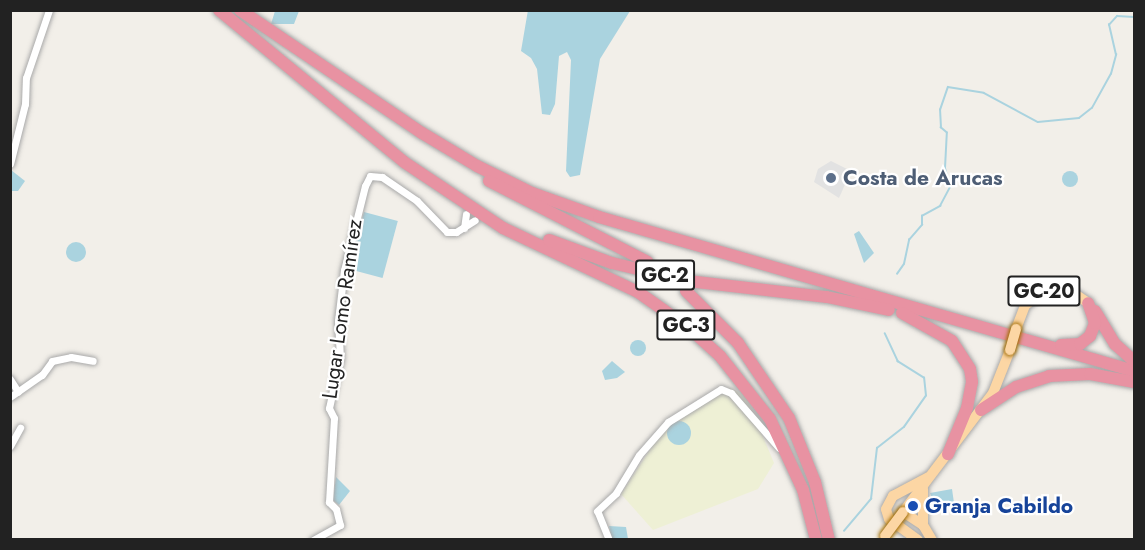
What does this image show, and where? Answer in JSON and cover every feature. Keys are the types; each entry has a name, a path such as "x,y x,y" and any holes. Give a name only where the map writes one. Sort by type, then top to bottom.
{"highway":[{"name":"GC-2","path":"219,10 377,142 464,201 510,225 612,263 688,281 827,297 905,310 1134,371"},
{"name":"GC-2","path":"240,10 422,133 486,171 558,203 1134,381"},
{"path":"422,133 469,170 515,197 648,262"},
{"name":"GC-3","path":"464,201 503,228 638,292 689,327 720,356 748,388 785,448 803,490 815,540"},
{"name":"GC-3","path":"686,291 738,343 789,418 815,482 830,540"},
{"path":"905,310 933,309 1072,346 1085,341 1093,331 1088,303"},
{"path":"1088,303 1122,353 1134,361"},
{"path":"905,310 952,341 970,369 972,382 968,408 948,454"},
{"path":"981,410 1016,387 1049,375 1090,374 1134,381"},
{"path":"762,425 781,449 815,540"}],"main road":[{"name":"GC-20","path":"884,538 981,410 1003,374 1025,305 1050,289 1069,290 1088,303"},
{"path":"918,540 890,519 886,508 893,496 931,476"},
{"path":"923,525 924,486"},
{"path":"903,512 923,525 932,540"}],"street":[{"path":"10,164 25,104 26,78 49,10"},
{"name":"Lugar Lomo Ramírez","path":"313,540 340,525 329,502 334,418 328,408 340,358 338,321 344,270 365,186 370,176 382,177 417,201 447,232 464,228"},
{"path":"464,228 466,214"},
{"path":"464,228 475,220"},
{"path":"10,397 42,375 52,361 71,357 93,361"},
{"path":"10,379 18,392"},
{"path":"609,540 597,511 616,493 639,455 668,422 721,389 731,393 762,425"},
{"path":"10,446 20,428"}],"green space":[{"path":"730,388 746,396 774,463 758,489 653,530 621,494 668,422"}],"shaded area":[{"name":"Costa de Arucas","path":"831,161 851,171 839,198 814,182 818,169"}],"water":[{"path":"275,10 299,11 294,24 271,24"},
{"path":"528,10 630,11 600,59 580,175 570,177 566,171 571,60 567,52 559,56 555,104 550,115 542,114 537,69 531,58 521,51"},
{"path":"11,170 25,181 18,191 11,191"},
{"path":"1070,171 1076,173 1078,179 1076,185 1070,187 1064,185 1062,179 1064,173"},
{"path":"364,212 398,221 383,278 349,269"},
{"path":"859,231 874,253 864,263 854,234"},
{"path":"76,242 83,245 86,252 83,259 76,262 69,259 66,252 69,245"},
{"path":"638,340 644,342 646,348 644,354 638,356 632,354 630,348 632,342"},
{"path":"612,361 625,372 617,378 605,380 602,371"},
{"path":"679,421 684,422 690,428 690,438 684,444 679,445 674,444 668,438 667,433 668,428 674,422"},
{"path":"336,477 350,491 339,505 333,500"},
{"path":"952,489 954,503 935,505 930,493"},
{"path":"609,526 626,527 628,539 612,539"}],"waterway":[{"path":"897,274 904,264 909,240 922,225 922,216 940,206 950,187 945,168 947,133 941,128 940,110 948,87 984,93 1038,122 1079,118 1092,108 1111,74 1116,55 1109,25 1117,16 1134,17"},
{"path":"844,531 871,499 877,448 904,427 926,396 924,378 898,362 885,334"}],"place":[{"name":"Costa de Arucas","path":"831,178"},
{"name":"Granja Cabildo","path":"913,506"}]}
